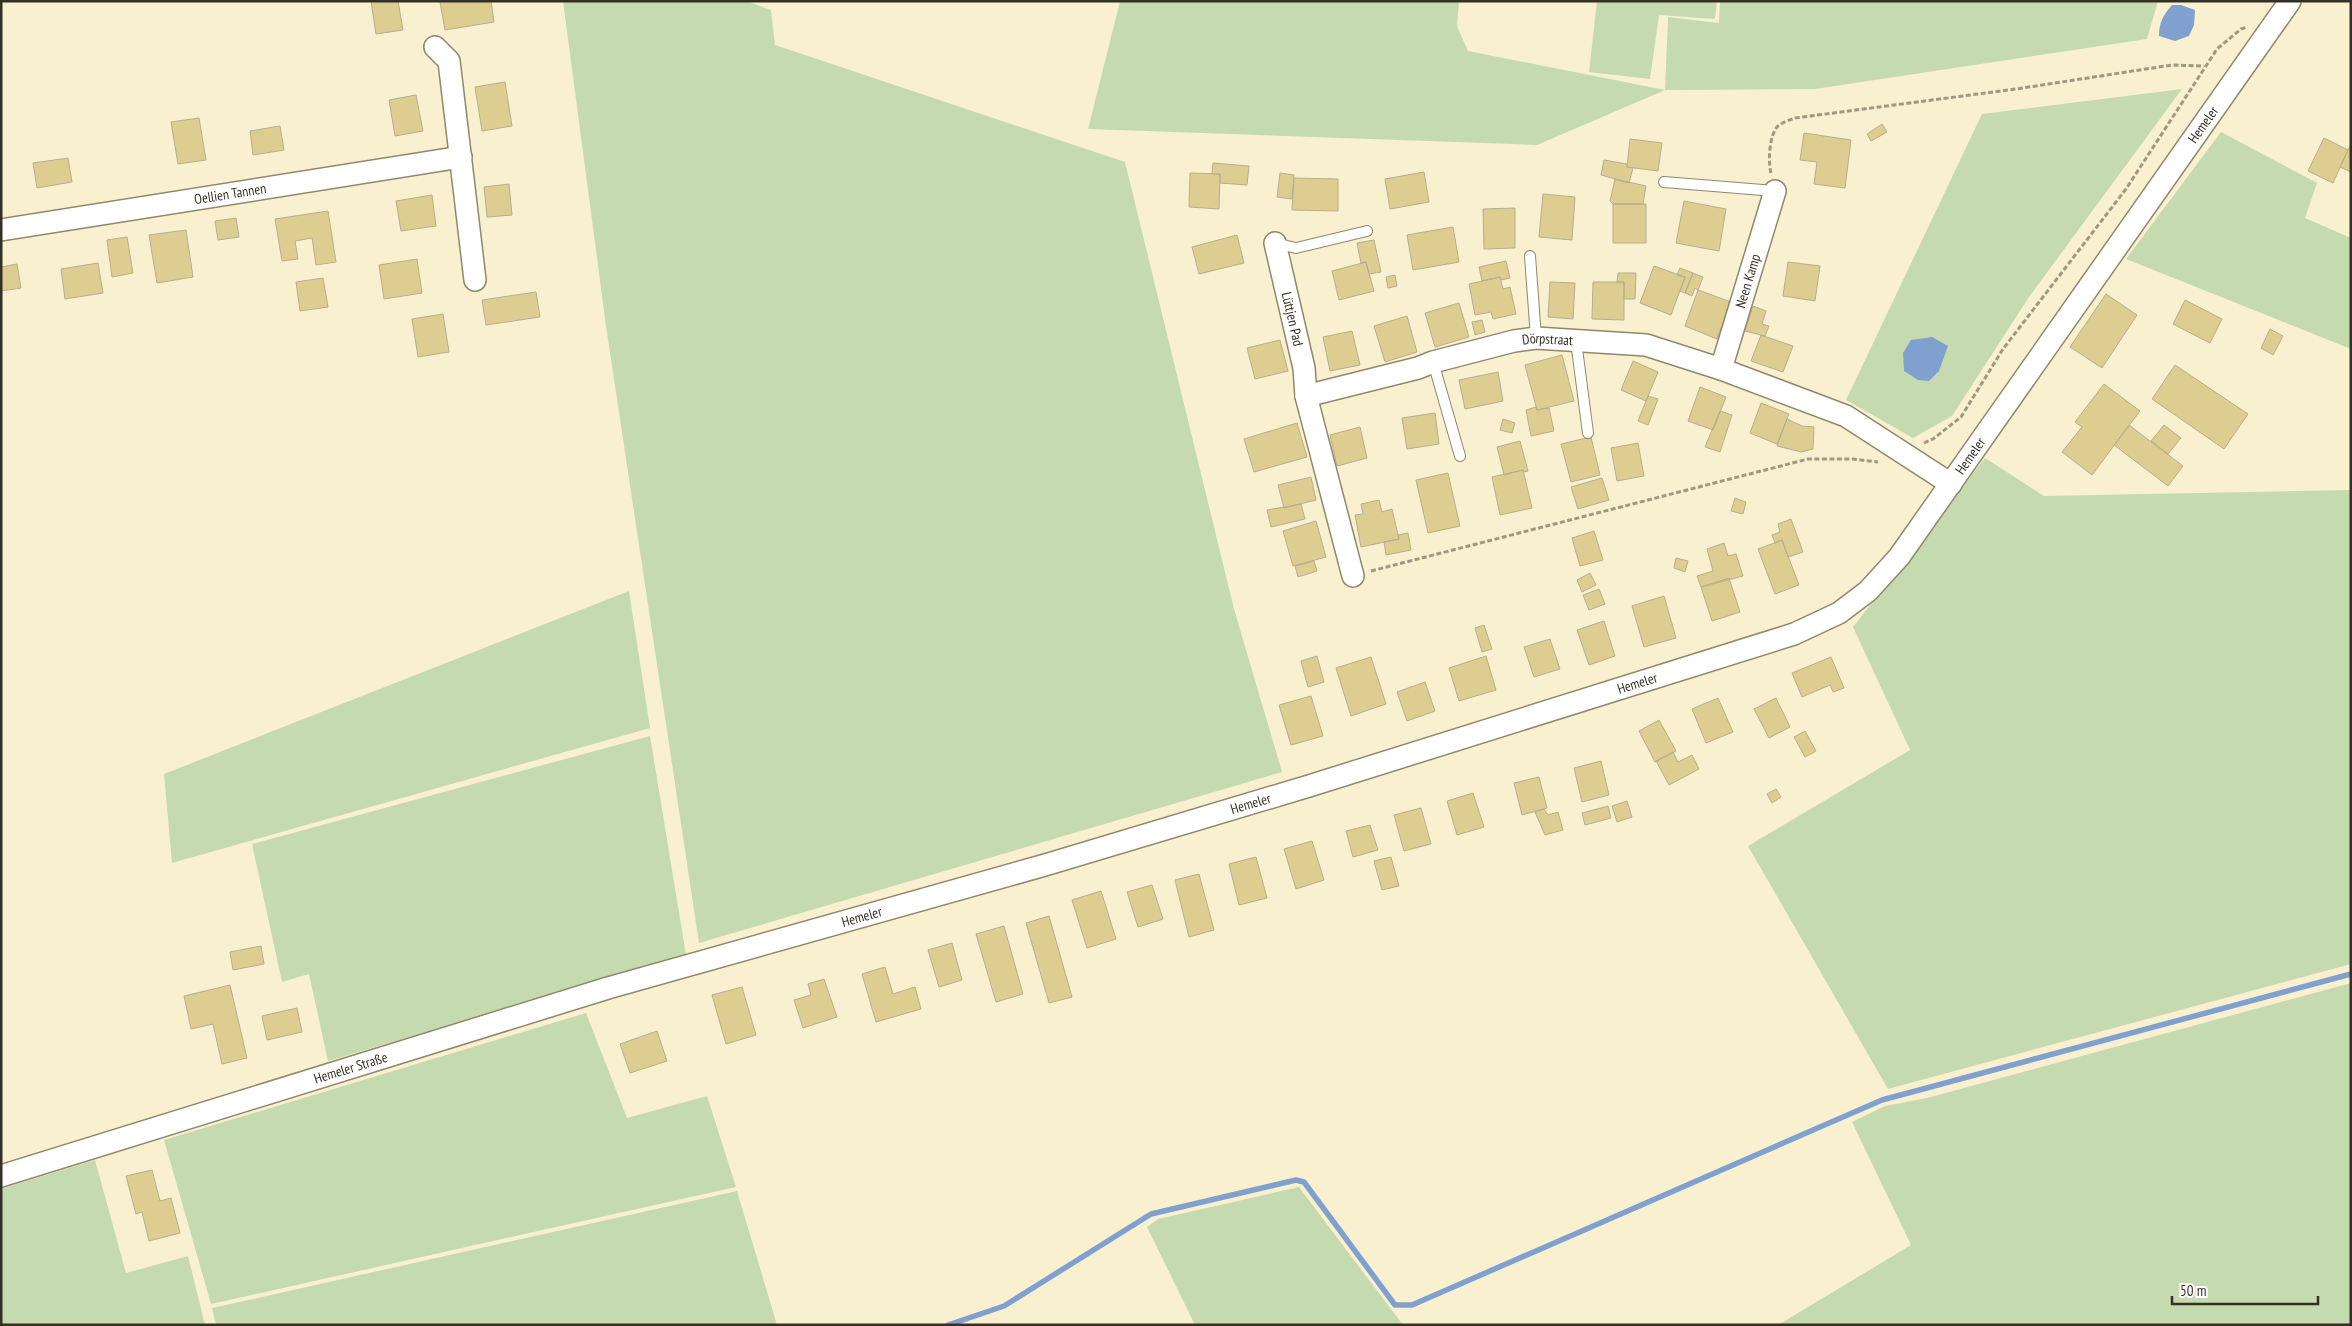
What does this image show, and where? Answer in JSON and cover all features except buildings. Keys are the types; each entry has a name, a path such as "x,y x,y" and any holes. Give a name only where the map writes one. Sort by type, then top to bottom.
{"street":[{"name":"Hemeler","path":"701,961 1035,867 1281,794 1794,634 1839,613 1868,591 1899,557 2290,1"},
{"path":"435,47 449,62 475,280"},
{"name":"Oellien Tannen","path":"1,230 461,157"},
{"name":"Neen Kamp","path":"1721,369 1775,191"},
{"name":"Lüttjen Pad","path":"1275,243 1304,368 1306,396"},
{"name":"Dörpstraat","path":"1306,396 1418,368 1433,362 1514,340 1536,338 1646,345 1721,369 1846,416 1951,484"},
{"path":"1306,396 1353,576"},
{"name":"Hemeler Straße","path":"1,1176 701,961"}],"lane":[{"path":"1664,182 1775,191"},
{"path":"1275,243 1296,248 1368,231"},
{"path":"1530,256 1536,338"},
{"path":"1576,341 1588,433"},
{"path":"1433,362 1460,456"}],"path":[{"path":"1353,576 1808,459 1852,459 1895,464 1912,459 1919,445 1934,439 1961,417 2003,349 2126,189 2217,49 2241,28 2276,20"},
{"path":"1775,191 1769,168 1772,135 1778,126 1794,118 2016,89 2172,65 2205,66"}],"green space":[{"path":"563,1 747,1 771,10 775,45 1125,162 1234,609 1282,772 699,943 606,326"},
{"path":"1120,1 1459,1 1457,26 1468,51 1665,90 1537,145 1088,129"},
{"path":"1597,1 1717,1 1715,19 1659,15 1650,79 1589,72"},
{"path":"1720,1 2158,1 2147,39 1815,89 1665,90 1668,17 1719,23"},
{"path":"2182,89 2029,297 1952,416 1913,438 1846,400 1982,114"},
{"path":"2221,132 2317,183 2305,218 2351,238 2351,349 2126,259"},
{"path":"1985,458 2044,496 2351,490 2351,964 1888,1089 1748,846 1910,750 1853,627"},
{"path":"629,591 650,728 172,863 164,774"},
{"path":"650,736 686,955 328,1061 309,974 282,982 252,844"},
{"path":"2351,983 2351,1325 1778,1325 1911,1245 1852,1122 1885,1106 1927,1098"},
{"path":"586,1013 627,1118 707,1096 736,1187 211,1304 164,1140"},
{"path":"95,1160 126,1273 188,1256 205,1325 1,1325 1,1189"},
{"path":"1299,1187 1403,1325 1195,1325 1147,1227 1158,1219"},
{"path":"737,1191 777,1325 216,1325 212,1308"}],"water":[{"path":"2172,5 2181,5 2195,10 2194,25 2189,36 2175,41 2159,36 2162,19"},
{"path":"1932,337 1948,346 1939,371 1929,381 1918,380 1904,371 1903,353 1911,340"}],"waterway":[{"path":"948,1325 1004,1306 1151,1214 1296,1180 1304,1182 1395,1305 1412,1305 1882,1100 2351,974"}]}
